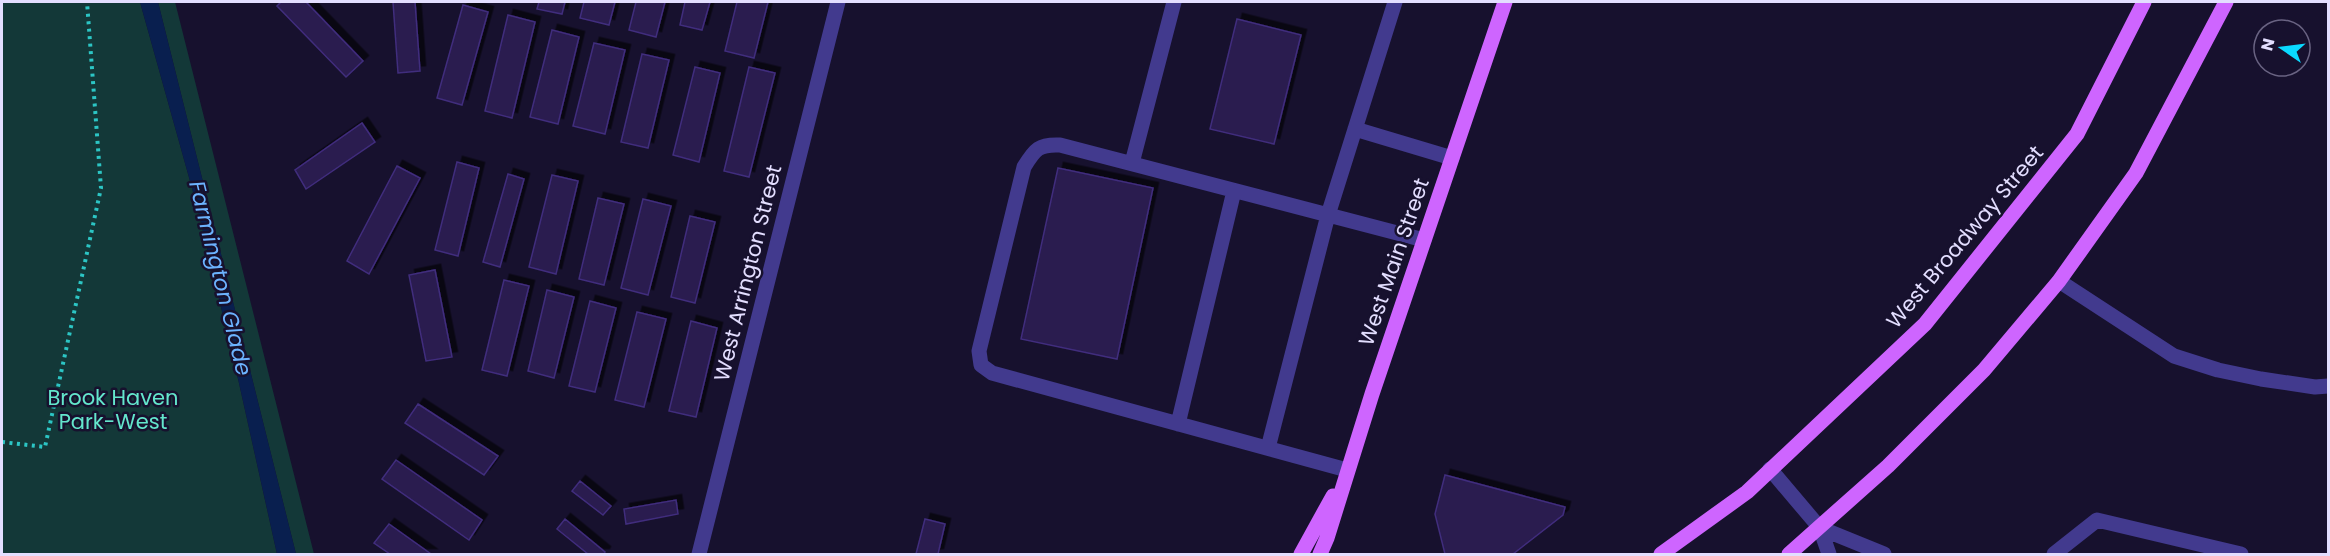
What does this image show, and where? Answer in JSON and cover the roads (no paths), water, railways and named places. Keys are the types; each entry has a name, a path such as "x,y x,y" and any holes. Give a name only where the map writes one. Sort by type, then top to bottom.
{"main road":[{"name":"West Main Street","path":"1320,555 1328,538 1347,470 1505,2"},
{"name":"West Broadway Street","path":"1661,555 1747,492 1925,324 2078,134 2144,2"},
{"path":"1789,555 1888,466 1984,370 2059,281 2136,173 2226,2"},
{"path":"1301,555 1347,470"},
{"name":"West Main Street","path":"1328,538 1329,555"}],"street":[{"name":"West Arrington Street","path":"699,555 837,2"},
{"path":"1132,163 1174,2"},
{"path":"1268,448 1328,214 1395,2"},
{"path":"1355,129 1452,158"},
{"path":"1347,470 992,373 981,365 979,351 1024,167 1034,151 1046,145 1060,145 1424,240"},
{"path":"1178,424 1234,191"},
{"path":"2059,281 2174,356 2218,370 2261,379 2315,387 2328,386"},
{"path":"1770,470 1820,528 1829,555"},
{"path":"2054,555 2097,520 2241,555"},
{"path":"1820,528 1884,555"}],"water":[{"name":"Farmington Glade","path":"140,2 158,2 296,554 277,554 197,206"}],"park label":[{"name":"Brook Haven Park-West","path":"113,410"}]}
